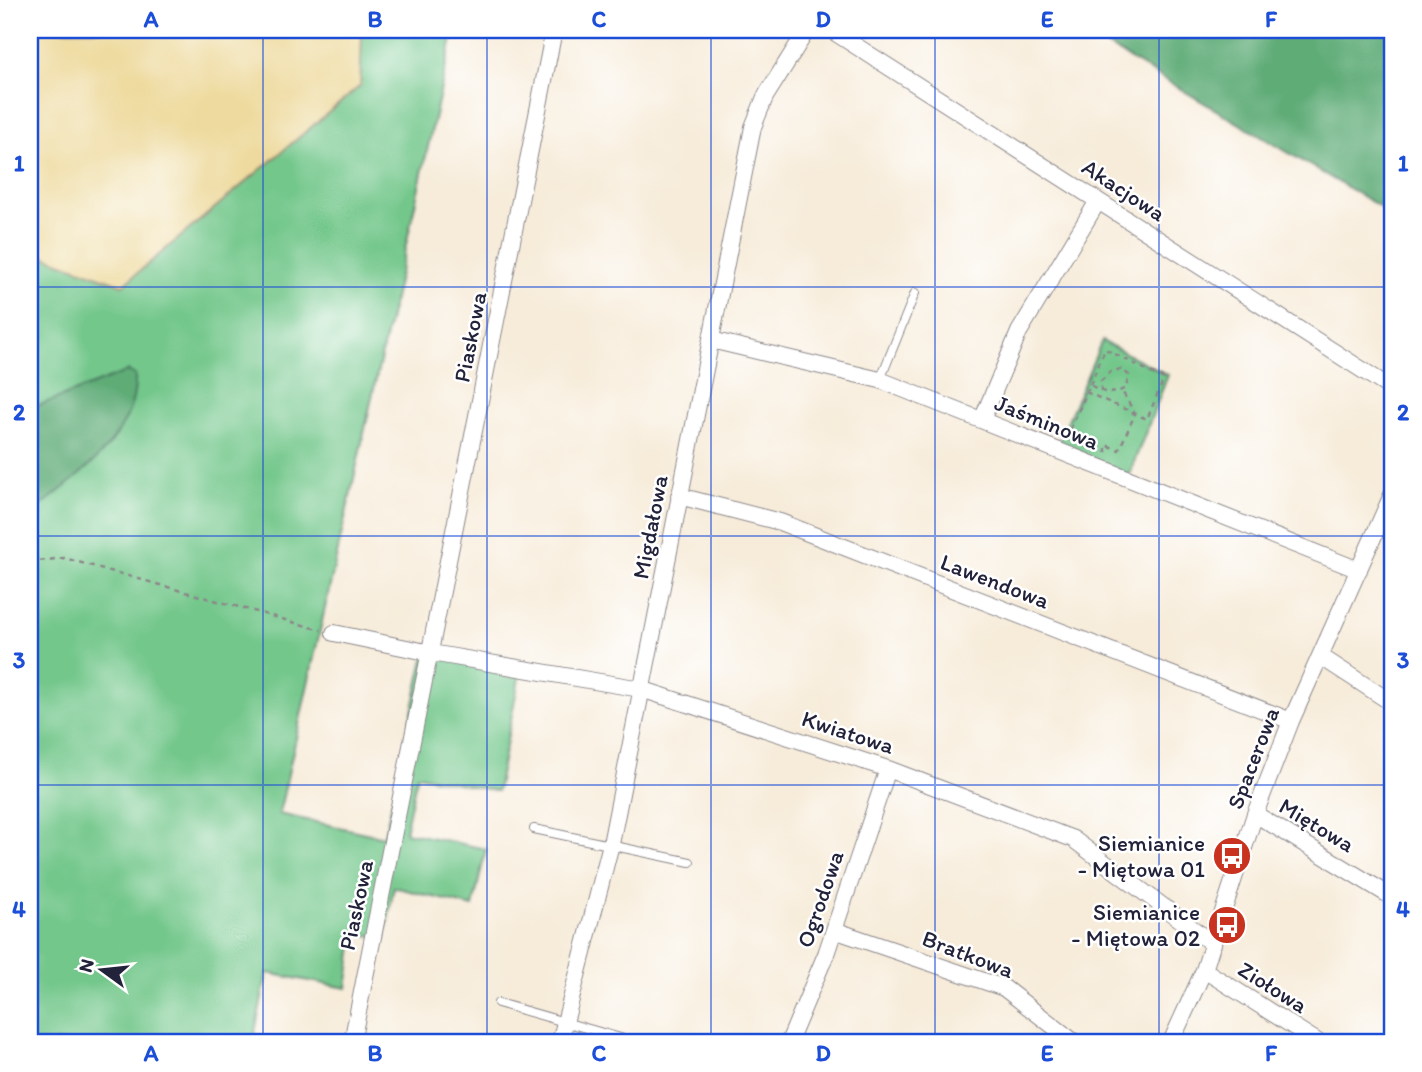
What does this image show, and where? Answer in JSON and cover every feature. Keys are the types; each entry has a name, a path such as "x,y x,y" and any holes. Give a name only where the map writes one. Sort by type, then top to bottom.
{"street":[{"name":"Piaskowa","path":"352,1042 554,30"},
{"name":"Migdałowa","path":"560,1042 611,845 752,127 765,97 807,30"},
{"name":"Akacjowa","path":"831,30 1392,389"},
{"path":"982,420 1019,332 1098,201"},
{"name":"Jaśminowa","path":"711,340 880,380 1359,570"},
{"name":"Spacerowa","path":"1171,1042 1204,970 1255,814 1291,721 1392,495"},
{"name":"Lawendowa","path":"679,496 780,522 1291,721"},
{"path":"334,633 430,653"},
{"name":"Kwiatowa","path":"430,653 641,689 888,769 1073,839 1213,944"},
{"path":"1320,656 1392,703"},
{"name":"Ogrodowa","path":"789,1042 834,930 888,769"},
{"name":"Miętowa","path":"1255,814 1392,897"},
{"name":"Bratkowa","path":"834,930 1004,988 1074,1042"},
{"name":"Ziołowa","path":"1204,970 1318,1042"}],"lane":[{"path":"880,380 915,293"},
{"path":"534,829 690,862"},
{"path":"498,1003 631,1041"}],"path":[{"path":"1070,430 1086,392 1090,385 1105,349 1164,379 1147,419 1086,392"},
{"path":"1090,385 1101,391 1108,394 1122,390 1129,383 1129,375 1121,369 1105,376 1101,391"},
{"path":"1122,390 1135,414"},
{"path":"1107,470 1106,445 1119,450 1135,414"},
{"path":"30,562 64,558 334,633"}],"green space":[{"path":"362,30 454,30 279,814 384,837 427,646 522,663 497,791 417,775 405,832 486,849 473,907 394,887 384,939 355,932 347,988 267,973 253,1042 30,1042 30,511 38,508 89,466 112,442 67,396 30,409 30,251 123,285 360,86"},
{"path":"1081,30 1392,30 1392,214"},
{"path":"1102,341 1168,375 1129,475 1057,446"},
{"path":"128,371 135,375 133,397 117,434 88,467 38,508 30,511 30,409"}],"sand":[{"path":"30,30 362,30 360,86 123,285 30,251"}],"place":[{"name":"Siemianice - Miętowa 01","path":"1232,856"},
{"name":"Siemianice - Miętowa 02","path":"1227,925"}]}
